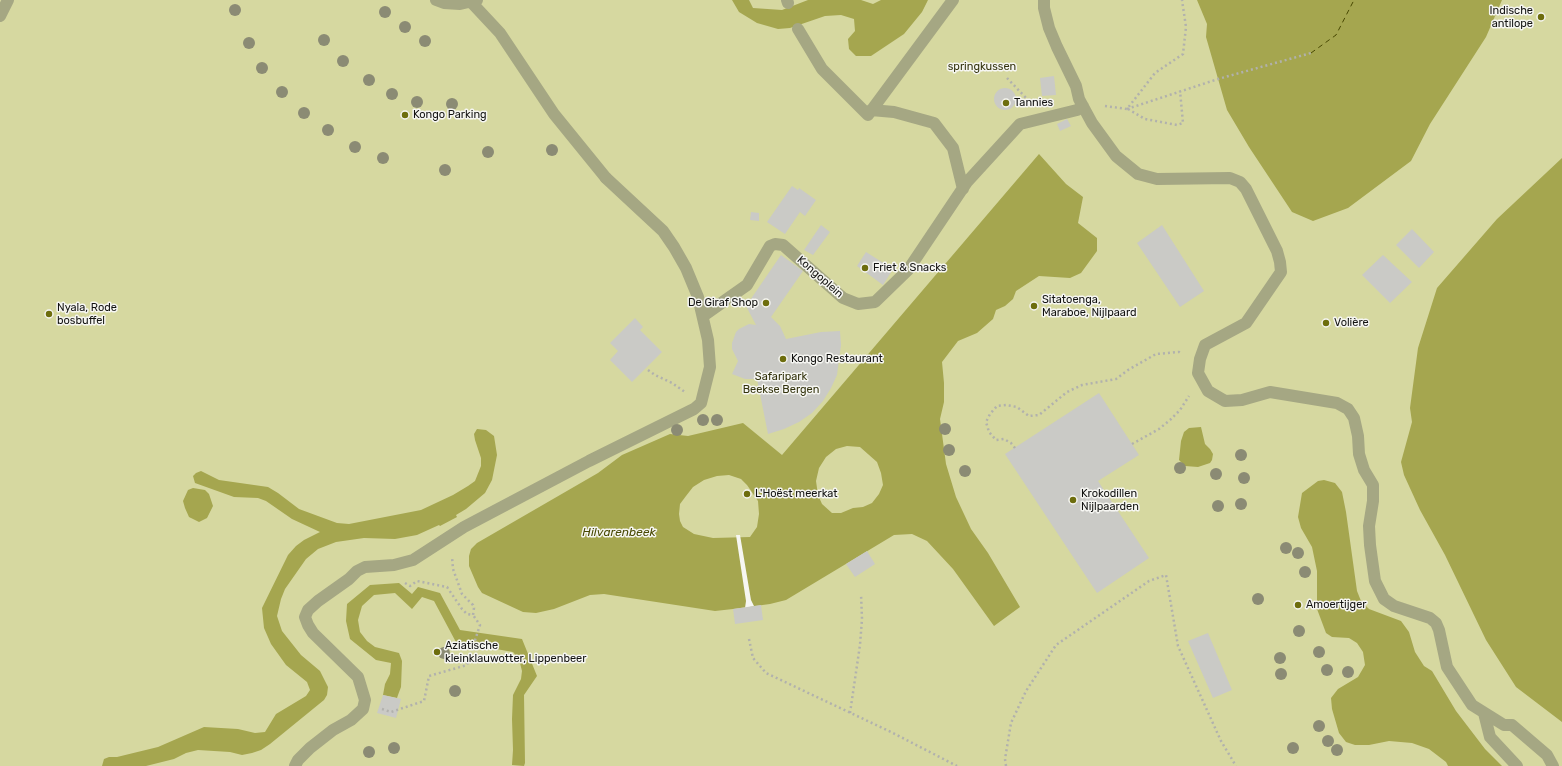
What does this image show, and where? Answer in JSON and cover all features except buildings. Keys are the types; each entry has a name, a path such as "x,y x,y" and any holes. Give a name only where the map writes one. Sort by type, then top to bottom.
{"street":[{"path":"0,16 8,0"},
{"path":"295,766 298,760 310,748 333,730 351,720 363,709 365,700 358,677 313,633 305,617 308,610 357,571 365,567 394,565 413,560 458,532 589,461 694,409 701,403 710,367 708,340 703,316 689,275 674,247 662,231 606,178 554,114 500,34 475,1 460,4 444,3 436,0"},
{"path":"798,29 822,69 868,115 953,0"},
{"path":"1044,0 1044,8 1056,48 1076,86 1079,99 1092,123 1116,156 1138,174 1157,179 1230,178 1240,182 1246,189 1277,251 1281,272 1246,323 1205,345 1200,359 1198,373 1208,391 1225,401 1242,400 1270,392 1337,404 1348,409 1354,418 1358,436 1359,454 1364,470 1373,485 1373,501 1369,526 1375,581 1384,599 1394,606 1430,618 1436,623 1439,630 1447,668 1472,705 1504,725 1512,725 1547,755 1553,766"},
{"name":"Kongoplein","path":"703,316 747,286 770,246 775,244 783,245 843,298 858,304 876,302 908,270 962,188 1020,124 1077,110 1083,106"},
{"path":"871,110 894,112 934,123 953,148 962,188"},
{"path":"1484,713 1490,737 1517,766"}],"path":[{"path":"1127,109 1155,73 1183,54 1186,27 1182,0"},
{"path":"1127,109 1180,91 1311,53"},
{"path":"1007,78 1045,118"},
{"path":"1083,106 1096,105 1127,109 1145,119 1177,125 1183,123 1180,91"},
{"path":"1014,448 1011,443 1004,439 996,440 989,432 986,422 990,414 997,406 1006,405 1017,407 1029,416 1039,416 1067,392 1082,385 1116,379 1128,370 1156,354 1179,352 1200,359"},
{"path":"648,370 672,383 701,403"},
{"path":"1132,444 1159,429 1180,410 1189,397 1198,373"},
{"path":"458,532 452,546 453,569 462,594 473,605 474,612 472,615"},
{"path":"1006,766 1005,759 1011,723 1026,691 1056,646 1149,581 1166,575 1178,646 1221,741 1236,766"},
{"path":"379,708 391,712 424,701 429,676 467,665 480,625 472,615 467,614 462,609 447,587 417,581 410,586 400,579"},
{"path":"850,713 860,645 862,619 861,594"},
{"path":"749,639 753,658 766,673 892,732 956,766"}],"green space":[{"name":"Safaripark Beekse Bergen","path":"0,0 1562,0 1562,766 0,766"}],"water":[{"path":"732,0 749,0 753,8 782,10 808,0 861,0 873,4 881,0 928,0 922,12 904,34 871,56 856,56 849,49 848,39 855,31 854,19 841,15 825,16 790,28 778,29 757,23 739,12"},
{"path":"1197,0 1502,0 1486,37 1430,124 1411,161 1348,208 1313,221 1292,212 1249,147 1227,110 1206,37 1207,24"},
{"name":"Hilvarenbeek","path":"1039,154 1066,184 1083,197 1078,223 1097,238 1097,251 1081,273 1070,278 1039,276 1016,291 1013,299 1005,306 996,310 993,319 977,333 958,341 942,362 944,402 940,419 946,464 956,497 971,529 988,553 1020,607 994,626 953,569 927,541 912,534 894,535 786,600 770,604 715,611 604,594 590,595 554,609 536,613 523,612 482,593 469,566 471,549 477,543 598,473 622,455 670,434 688,436 743,423 782,455","holes":["847,446 860,447 877,462 883,485 879,494 872,503 841,513 832,513 822,504 818,495 816,481 819,468 826,457 836,449","729,475 741,479 758,501 759,514 757,527 750,537 713,538 694,534 683,527 679,514 680,504 693,487 704,480 717,476"]},
{"path":"1562,158 1562,722 1516,687 1486,640 1445,555 1420,510 1404,475 1401,462 1412,422 1410,408 1418,348 1437,288 1497,219"},
{"path":"1201,427 1205,444 1213,454 1212,460 1210,463 1198,467 1185,466 1179,460 1181,441 1184,432 1189,428"},
{"path":"477,429 486,430 494,436 497,455 492,480 485,493 466,509 456,515 457,517 440,526 439,525 417,535 395,539 364,538 336,542 318,549 306,559 285,589 277,616 282,631 301,655 320,671 328,687 327,695 324,700 270,744 261,750 252,753 242,755 230,752 198,750 186,753 174,759 146,766 102,766 104,759 109,757 117,757 158,747 204,727 238,729 255,733 265,732 276,714 306,696 310,690 307,682 286,665 271,644 264,628 262,608 288,555 304,540 320,532 292,519 266,501 258,498 234,497 195,483 193,476 196,473 201,471 219,480 268,487 299,509 337,523 349,524 421,510 453,495 475,481 481,466 481,458 474,434"},
{"path":"1324,480 1335,483 1342,492 1357,591 1361,601 1369,609 1401,621 1409,632 1415,652 1424,666 1432,671 1456,711 1485,749 1502,766 1448,766 1446,762 1429,749 1412,743 1389,741 1369,745 1355,745 1346,742 1339,733 1332,709 1331,698 1338,689 1358,677 1365,665 1363,652 1357,643 1349,638 1332,637 1326,633 1317,609 1317,571 1312,547 1301,528 1298,517 1302,493 1318,481"},
{"path":"193,488 205,490 209,494 213,506 207,518 199,522 189,517 183,501 188,490"},
{"path":"399,583 412,594 418,587 440,593 460,630 522,639 537,676 524,695 524,766 512,765 513,695 521,679 522,671 519,659 513,652 479,646 464,648 457,644 434,601 422,597 412,609 395,593 374,595 362,606 358,620 360,632 367,641 375,647 399,653 402,661 401,687 397,698 383,695 385,684 390,674 391,663 376,660 350,639 346,621 347,604 370,585"}],"pier":[{"path":"736,535 740,535 751,600 754,606 745,608 746,601"}],"ferry route":[{"path":"1311,53 1336,35 1354,0"}],"place":[{"name":"Indische antilope","path":"1541,17"},
{"name":"Tannies","path":"1006,103"},
{"name":"Kongo Parking","path":"405,115"},
{"name":"Friet & Snacks","path":"865,268"},
{"name":"De Giraf Shop","path":"766,303"},
{"name":"Sitatoenga, Maraboe, Nijlpaard","path":"1034,306"},
{"name":"Nyala, Rode bosbuffel","path":"49,314"},
{"name":"Volière","path":"1326,323"},
{"name":"Kongo Restaurant","path":"783,359"},
{"name":"L'Hoëst meerkat","path":"747,494"},
{"name":"Krokodillen Nijlpaarden","path":"1073,500"},
{"name":"Amoertijger","path":"1298,605"},
{"name":"Aziatische kleinklauwotter, Lippenbeer","path":"437,652"}],"park label":[{"name":"springkussen","path":"982,67"}]}
